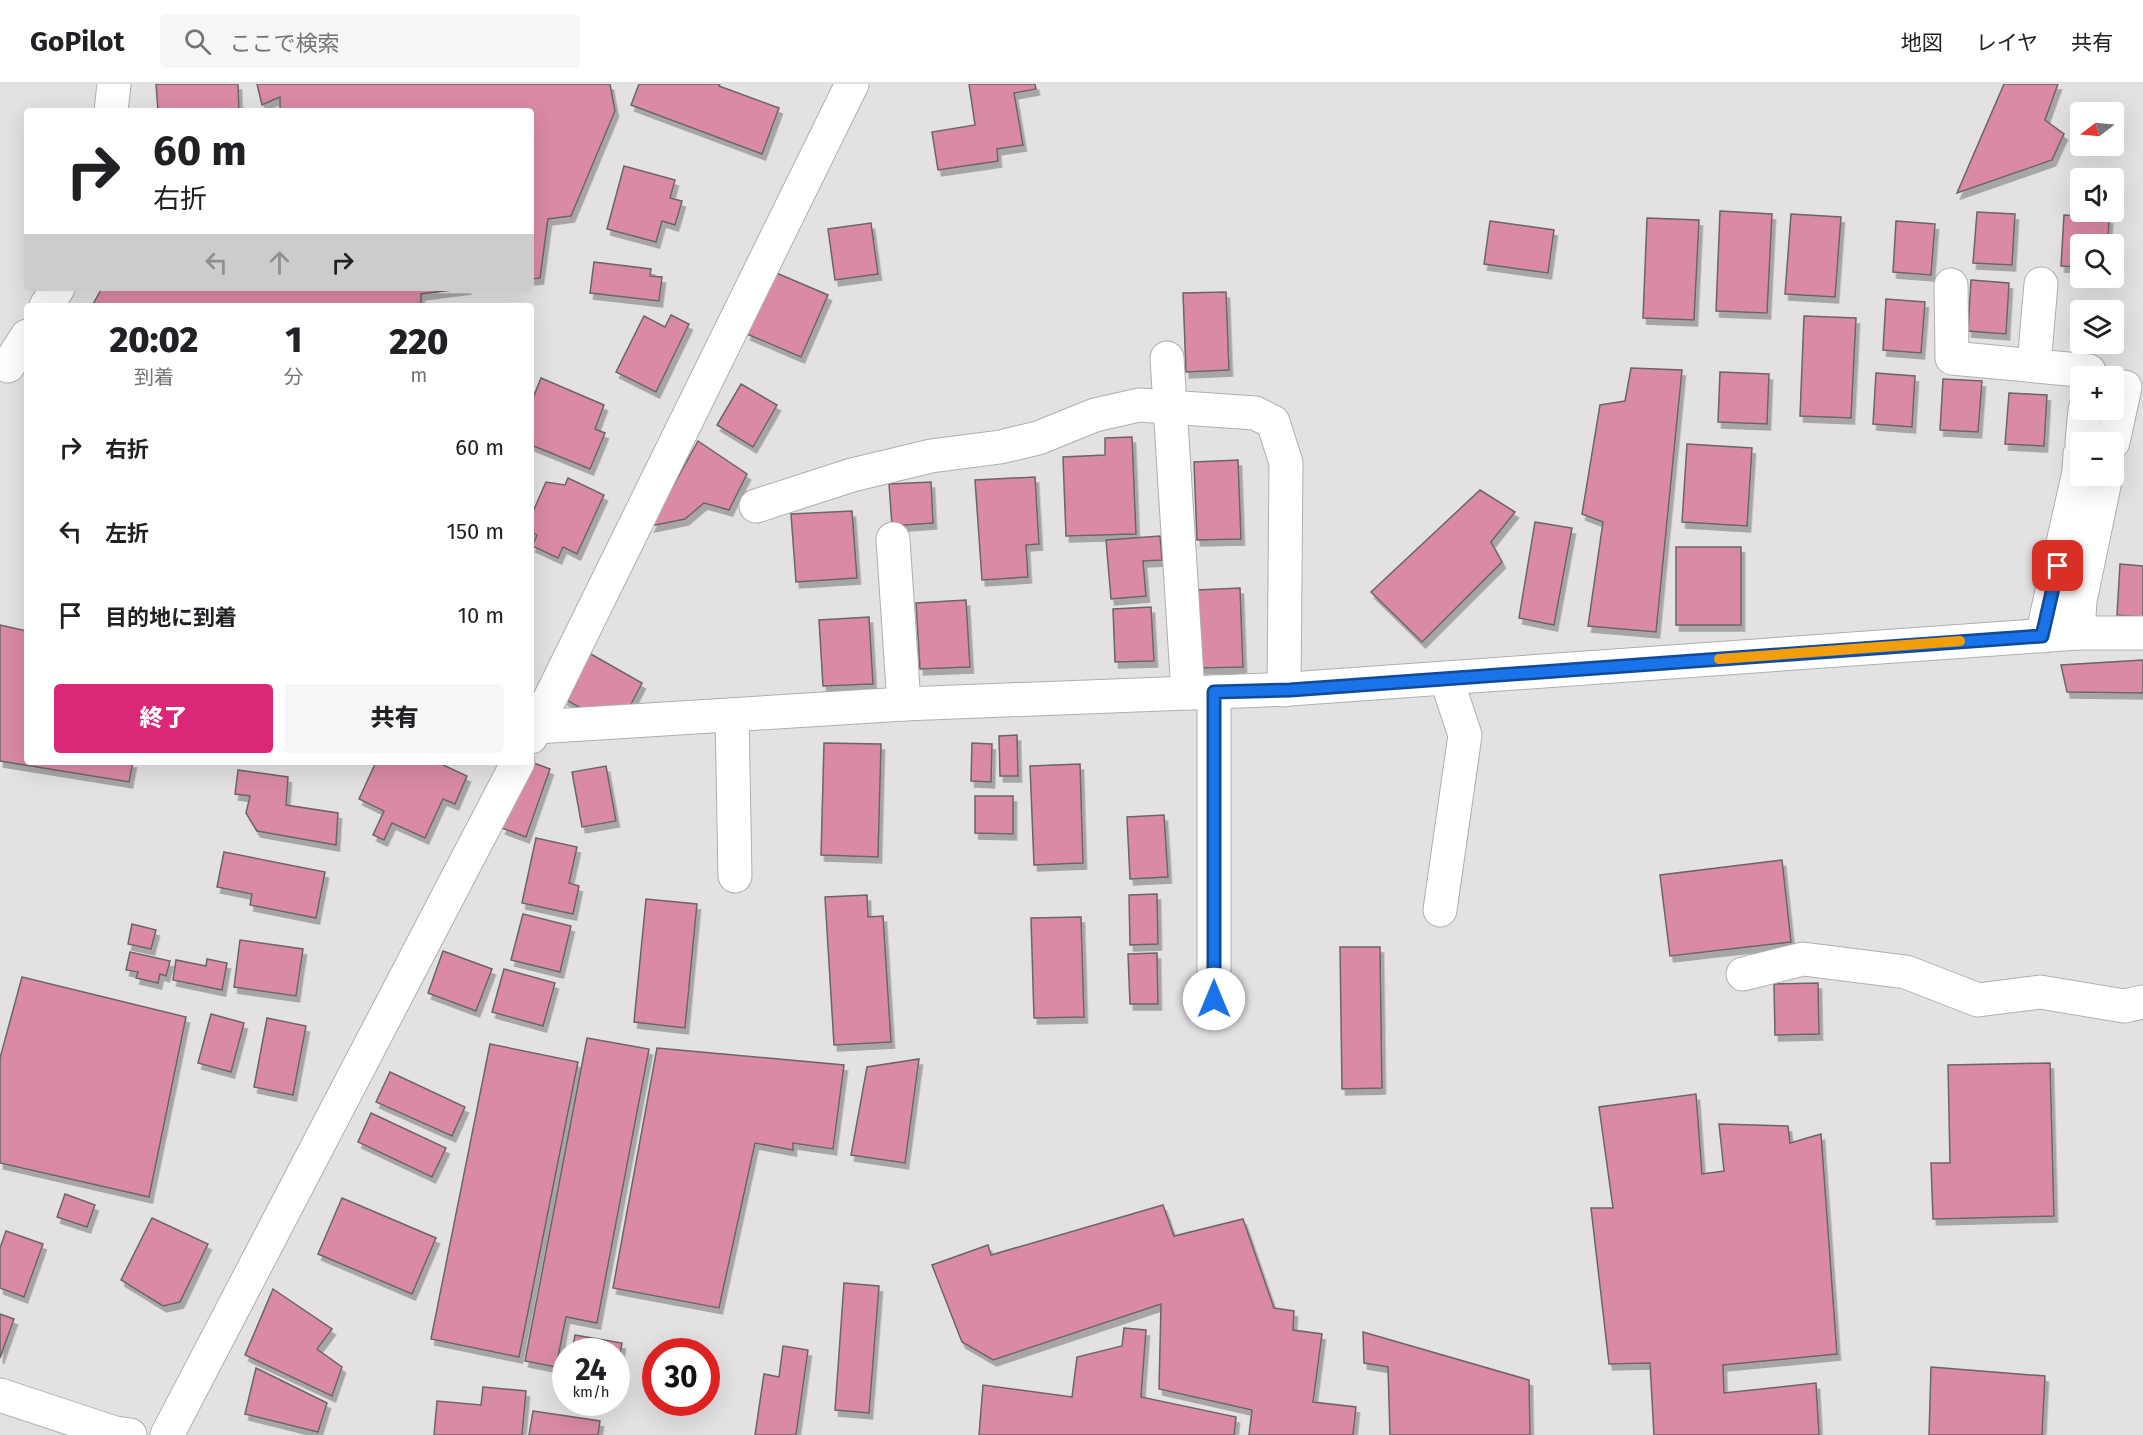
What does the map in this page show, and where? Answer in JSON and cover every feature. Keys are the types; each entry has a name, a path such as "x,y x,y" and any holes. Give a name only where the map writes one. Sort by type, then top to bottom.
{"street":[{"path":"111,108 114,84"},
{"path":"534,732 852,84"},
{"path":"2034,365 2041,284"},
{"path":"1951,285 1952,358 2070,368"},
{"path":"8,366 24,341"},
{"path":"1167,358 1170,406 1201,692 1214,999"},
{"path":"2115,432 2125,387"},
{"path":"756,506 852,476 931,456 1000,447 1038,438 1095,415 1139,405 1255,413 1273,422 1286,464 1284,690"},
{"path":"2042,636 2076,486"},
{"path":"2078,633 2080,601 2104,486"},
{"path":"893,539 904,704"},
{"path":"534,732 732,715 904,704 1284,690 2078,633 2143,633"},
{"path":"1440,910 1465,735 1446,678"},
{"path":"732,715 735,876"},
{"path":"167,1435 516,765"},
{"path":"1743,974 1803,959 1906,972 1978,1000 2040,992 2124,1006 2143,1002"},
{"path":"0,1395 115,1433 130,1435"}],"building":[{"path":"156,84 238,84 239,108 158,108"},
{"path":"257,84 610,84 615,111 571,216 548,219 540,278 534,279 534,108 280,108 280,97 262,105"},
{"path":"639,84 720,84 719,86 779,108 762,154 631,105"},
{"path":"969,84 1035,84 1036,89 1014,93 1023,145 997,149 998,161 938,170 932,132 975,125"},
{"path":"2004,84 2058,84 2045,120 2064,134 2052,160 1957,193"},
{"path":"624,166 675,180 670,198 682,201 675,225 662,221 656,242 607,229"},
{"path":"1720,211 1772,214 1767,313 1716,311"},
{"path":"1977,212 2015,214 2012,265 1973,263"},
{"path":"1791,214 1841,217 1835,297 1785,294"},
{"path":"2064,215 2070,215 2070,222 2109,222 2108,234 2070,234 2070,266 2061,266"},
{"path":"1647,218 1699,220 1694,320 1643,318"},
{"path":"1490,221 1554,230 1548,273 1484,264"},
{"path":"1896,221 1935,224 1931,275 1893,272"},
{"path":"871,223 878,274 835,280 828,229"},
{"path":"594,262 651,269 650,276 662,277 659,301 590,293"},
{"path":"774,272 828,295 801,357 747,334"},
{"path":"1971,280 2009,283 2006,334 1968,331"},
{"path":"100,291 444,291 421,294 421,303 94,303"},
{"path":"1226,292 1229,370 1186,372 1183,293"},
{"path":"1886,299 1925,302 1921,353 1883,350"},
{"path":"671,315 689,324 656,392 616,372 644,316 665,327"},
{"path":"1804,316 1856,318 1851,418 1800,416"},
{"path":"1631,368 1682,370 1656,632 1588,626 1603,522 1582,514 1600,405 1625,401"},
{"path":"1720,372 1769,374 1767,424 1718,422"},
{"path":"1876,373 1915,376 1912,427 1873,424"},
{"path":"541,378 604,405 595,429 605,433 590,469 534,446 534,396"},
{"path":"1943,379 1982,381 1978,432 1940,430"},
{"path":"741,384 777,405 753,447 717,425"},
{"path":"2009,393 2047,395 2044,446 2005,444"},
{"path":"1132,437 1136,534 1066,536 1063,457 1105,455 1105,438"},
{"path":"698,441 747,474 729,510 704,503 685,519 651,526"},
{"path":"1687,444 1752,448 1747,526 1682,522"},
{"path":"1238,460 1241,539 1197,540 1194,462"},
{"path":"1035,477 1039,544 1026,545 1028,577 982,580 975,480"},
{"path":"568,478 604,495 577,554 563,547 558,558 534,547 537,535 534,534 534,509 546,482 565,485"},
{"path":"931,482 933,523 892,526 889,484"},
{"path":"1480,490 1515,512 1491,542 1502,562 1422,642 1371,592"},
{"path":"852,511 857,578 796,582 791,514"},
{"path":"1535,522 1572,528 1554,625 1519,618"},
{"path":"1160,536 1162,560 1143,561 1146,596 1111,599 1106,540"},
{"path":"1676,547 1741,547 1741,625 1676,625"},
{"path":"2120,564 2143,566 2143,617 2117,615"},
{"path":"1240,588 1243,667 1200,668 1197,590"},
{"path":"966,600 970,667 920,669 916,603"},
{"path":"1151,607 1154,661 1115,662 1113,609"},
{"path":"869,617 873,684 823,686 819,620"},
{"path":"0,625 24,630 24,765 0,761"},
{"path":"589,653 642,683 630,706 581,708 564,699"},
{"path":"2143,660 2143,693 2067,692 2061,665"},
{"path":"1017,735 1018,776 1000,776 999,736"},
{"path":"824,743 881,744 878,857 821,855"},
{"path":"972,743 992,744 991,782 971,781"},
{"path":"534,763 550,769 526,837 502,828 530,765"},
{"path":"1080,764 1083,863 1034,865 1030,766"},
{"path":"25,765 132,765 129,782"},
{"path":"375,765 443,765 467,776 455,804 443,799 425,838 392,823 384,840 373,835 384,811 359,799"},
{"path":"606,766 616,821 582,827 572,772"},
{"path":"238,770 288,777 286,805 338,813 336,845 257,831 246,813 250,796 235,794"},
{"path":"975,796 1013,796 1013,834 975,833"},
{"path":"1164,815 1168,877 1130,879 1127,817"},
{"path":"536,838 577,847 569,883 579,886 573,914 522,903"},
{"path":"224,852 325,872 316,918 250,905 252,894 217,887"},
{"path":"1782,860 1791,942 1670,956 1660,875"},
{"path":"1157,894 1158,944 1130,945 1129,895"},
{"path":"867,895 868,917 883,916 891,1042 834,1045 825,897"},
{"path":"646,899 697,904 685,1028 634,1022"},
{"path":"523,914 571,926 560,972 511,960"},
{"path":"1081,917 1084,1017 1034,1018 1031,918"},
{"path":"132,924 156,930 151,949 128,944"},
{"path":"240,940 303,949 296,996 234,987"},
{"path":"1340,947 1380,947 1382,1088 1342,1089"},
{"path":"443,951 492,969 476,1011 428,993"},
{"path":"130,952 170,961 166,976 160,974 158,983 136,978 138,972 126,970"},
{"path":"1157,953 1158,1004 1130,1004 1128,954"},
{"path":"207,959 227,963 222,990 173,980 176,960 206,966"},
{"path":"504,969 555,983 543,1026 492,1012"},
{"path":"22,977 186,1017 149,1197 0,1163 0,1058"},
{"path":"1818,983 1819,1034 1775,1035 1774,984"},
{"path":"211,1014 244,1023 231,1072 198,1063"},
{"path":"267,1018 306,1026 293,1095 254,1087"},
{"path":"587,1038 649,1049 597,1323 566,1317 562,1338 552,1338 552,1366 525,1361"},
{"path":"490,1044 578,1062 519,1357 431,1339"},
{"path":"657,1048 844,1065 833,1149 793,1143 793,1150 755,1143 719,1308 613,1288"},
{"path":"919,1059 905,1163 851,1155 867,1067"},
{"path":"2050,1063 2054,1216 1933,1219 1931,1163 1950,1163 1948,1065"},
{"path":"390,1072 465,1107 452,1136 376,1102"},
{"path":"1696,1094 1702,1174 1724,1171 1719,1124 1788,1126 1790,1143 1821,1134 1837,1354 1723,1365 1724,1393 1816,1383 1819,1435 1654,1435 1650,1363 1609,1364 1591,1208 1613,1208 1599,1107"},
{"path":"371,1113 446,1148 432,1177 358,1142"},
{"path":"65,1194 95,1205 87,1227 57,1217"},
{"path":"342,1198 436,1238 412,1294 318,1254"},
{"path":"1163,1205 1174,1236 1243,1219 1274,1308 1294,1311 1293,1330 1322,1334 1313,1402 1356,1407 1353,1435 1249,1435 1252,1410 1159,1389 1161,1304 993,1360 962,1342 932,1265 988,1245 991,1255"},
{"path":"152,1218 208,1244 180,1302 163,1306 121,1280"},
{"path":"6,1231 43,1244 24,1297 0,1288 0,1248"},
{"path":"844,1283 879,1286 869,1413 835,1410"},
{"path":"273,1289 332,1329 317,1349 342,1367 332,1396 245,1355"},
{"path":"0,1314 14,1319 0,1358"},
{"path":"1124,1328 1146,1330 1141,1397 1236,1417 1234,1435 979,1435 983,1385 1072,1397 1077,1357 1122,1346"},
{"path":"1363,1332 1529,1380 1530,1435 1390,1435 1388,1367 1364,1363"},
{"path":"575,1335 593,1338 574,1338"},
{"path":"783,1346 808,1350 796,1435 755,1435 764,1374 779,1377"},
{"path":"1931,1367 2045,1376 2042,1435 1929,1435"},
{"path":"256,1368 327,1403 318,1432 245,1414"},
{"path":"483,1387 526,1391 522,1435 434,1435 437,1401 481,1405"},
{"path":"533,1411 552,1414 552,1416 600,1421 598,1435 529,1435"}],"slow traffic":[{"path":"1719,659 1960,641"}],"route":[{"path":"1214,999 1214,692 1290,690 2042,636 2058,566"}]}
